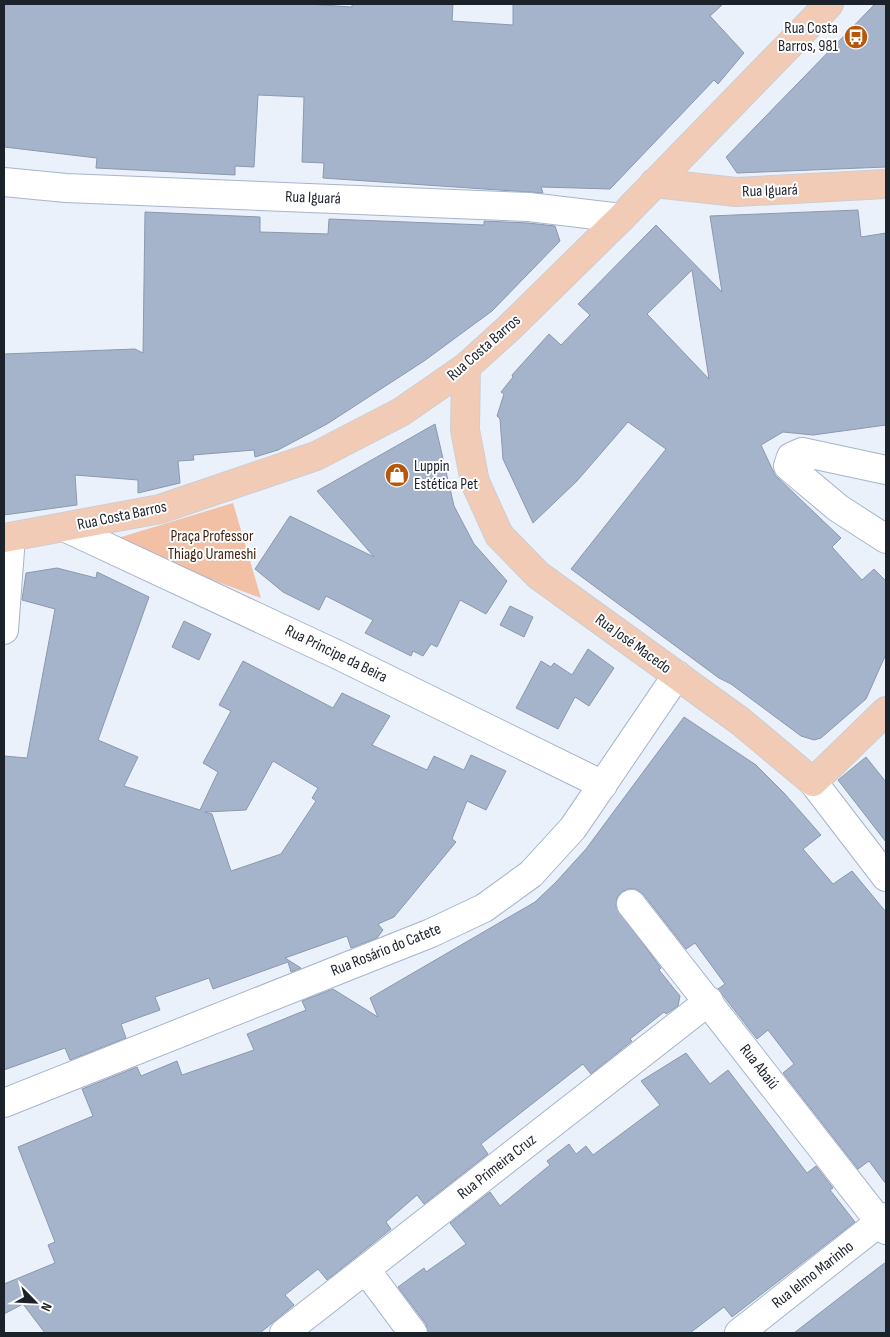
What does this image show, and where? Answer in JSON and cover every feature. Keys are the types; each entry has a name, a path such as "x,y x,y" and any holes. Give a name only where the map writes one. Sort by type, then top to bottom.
{"main road":[{"name":"Rua Costa Barros","path":"8,538 160,509 316,456 402,412 466,367 621,218 829,4"},
{"name":"Rua Iguará","path":"654,183 736,192 886,184"},
{"name":"Rua José Macedo","path":"466,367 465,430 475,482 499,534 538,575 740,721 813,782"},
{"path":"813,782 886,711"}],"street":[{"name":"Rua Iguará","path":"4,182 66,188 529,208 621,218"},
{"path":"886,470 802,452 791,457 788,466 838,508 886,539"},
{"name":"Rua Principe da Beira","path":"66,528 336,654 603,785"},
{"name":"Rua Costa Barros","path":"4,630 8,538"},
{"name":"Rua Rosário do Catete","path":"4,1103 431,933 484,908 531,874 573,828 677,676"},
{"name":"Rua José Macedo","path":"813,782 886,877"},
{"name":"Rua Abaiú","path":"631,904 884,1223"},
{"name":"Rua Primeira Cruz","path":"284,1333 709,1001"},
{"name":"Rua Ielmo Marinho","path":"739,1333 884,1223"},
{"path":"366,1270 413,1333"}],"green space":[{"name":"Praça Professor Thiago Urameshi","path":"233,503 261,598 108,541"}],"building":[{"path":"4,4 308,4 352,7 352,4 453,4 452,21 513,25 513,4 723,4 710,16 744,53 718,84 714,80 610,189 541,187 543,193 323,178 324,163 302,162 304,97 258,95 254,167 235,166 235,175 96,168 97,158 4,147"},
{"path":"875,4 886,4 886,167 737,173 726,157"},
{"path":"858,210 861,237 886,233 886,425 813,435 783,432 761,445 775,475 841,538 832,547 862,580 874,569 886,581 886,654 866,699 821,738 814,740 801,736 571,569 666,449 628,422 577,481 533,523 503,459 500,419 497,416 504,394 501,392 513,377 512,375 549,334 561,345 590,315 578,304 656,225 722,292 710,216","holes":["692,270 709,379 647,314"]},
{"path":"145,212 260,217 260,232 328,234 329,219 484,225 484,221 528,223 555,226 560,241 492,311 424,361 327,424 278,450 255,457 254,450 193,455 194,460 178,461 180,483 138,493 138,480 75,475 77,505 4,515 4,354 135,349 143,353"},
{"path":"435,424 454,506 474,544 507,581 486,614 460,600 437,647 431,644 423,656 413,651 411,656 365,633 373,620 326,596 319,610 283,592 255,569 290,516 374,557 317,491"},
{"path":"57,568 96,578 97,572 149,597 98,740 138,757 124,786 200,810 218,772 203,763 231,711 219,705 243,661 333,708 342,693 390,716 372,745 427,770 434,756 464,770 471,755 506,771 486,810 467,801 452,839 456,842 394,917 378,924 383,930 377,938 351,948 347,936 285,958 301,968 291,972 288,962 213,989 209,978 155,997 160,1010 121,1024 126,1038 70,1060 65,1048 4,1070 4,756 27,758 55,609 22,600 26,573","holes":["273,761 318,788 312,798 316,801 281,854 231,871 212,814 205,812 246,810"]},
{"path":"510,606 533,617 524,637 500,625"},
{"path":"184,621 211,634 199,660 172,647"},
{"path":"588,649 614,668 589,706 575,697 558,729 516,708 541,661 551,667 554,663 572,675"},
{"path":"684,717 756,765 784,793 821,835 803,849 833,884 852,871 886,912 886,1184 869,1161 858,1169 783,1073 794,1064 768,1030 757,1039 718,989 725,984 695,943 686,949 643,894 636,889 628,889 621,892 617,898 616,907 661,968 659,970 680,996 678,1006 666,1014 664,1012 591,1074 583,1064 481,1144 488,1154 424,1204 417,1195 386,1222 391,1229 327,1280 318,1269 285,1295 294,1305 260,1333 45,1333 23,1304 4,1314 4,1284 55,1263 48,1245 55,1242 18,1147 93,1116 82,1089 137,1067 141,1076 177,1061 182,1075 254,1050 247,1034 306,1010 302,1001 333,989 378,1017 370,998 535,902 556,882 586,849"},
{"path":"866,757 886,782 886,842 838,780"},
{"path":"686,1053 710,1084 728,1070 807,1173 816,1166 833,1188 830,1190 855,1222 732,1317 724,1307 690,1333 428,1333 426,1324 398,1287 424,1268 426,1272 466,1244 450,1223 490,1192 500,1206 550,1165 547,1161 569,1144 576,1154 586,1146 593,1155 660,1105 641,1081"},
{"path":"886,1262 886,1333 794,1333 861,1281"}],"place":[{"name":"Rua Costa Barros, 981","path":"856,37"},
{"name":"Luppin Estética Pet","path":"397,475"}]}
